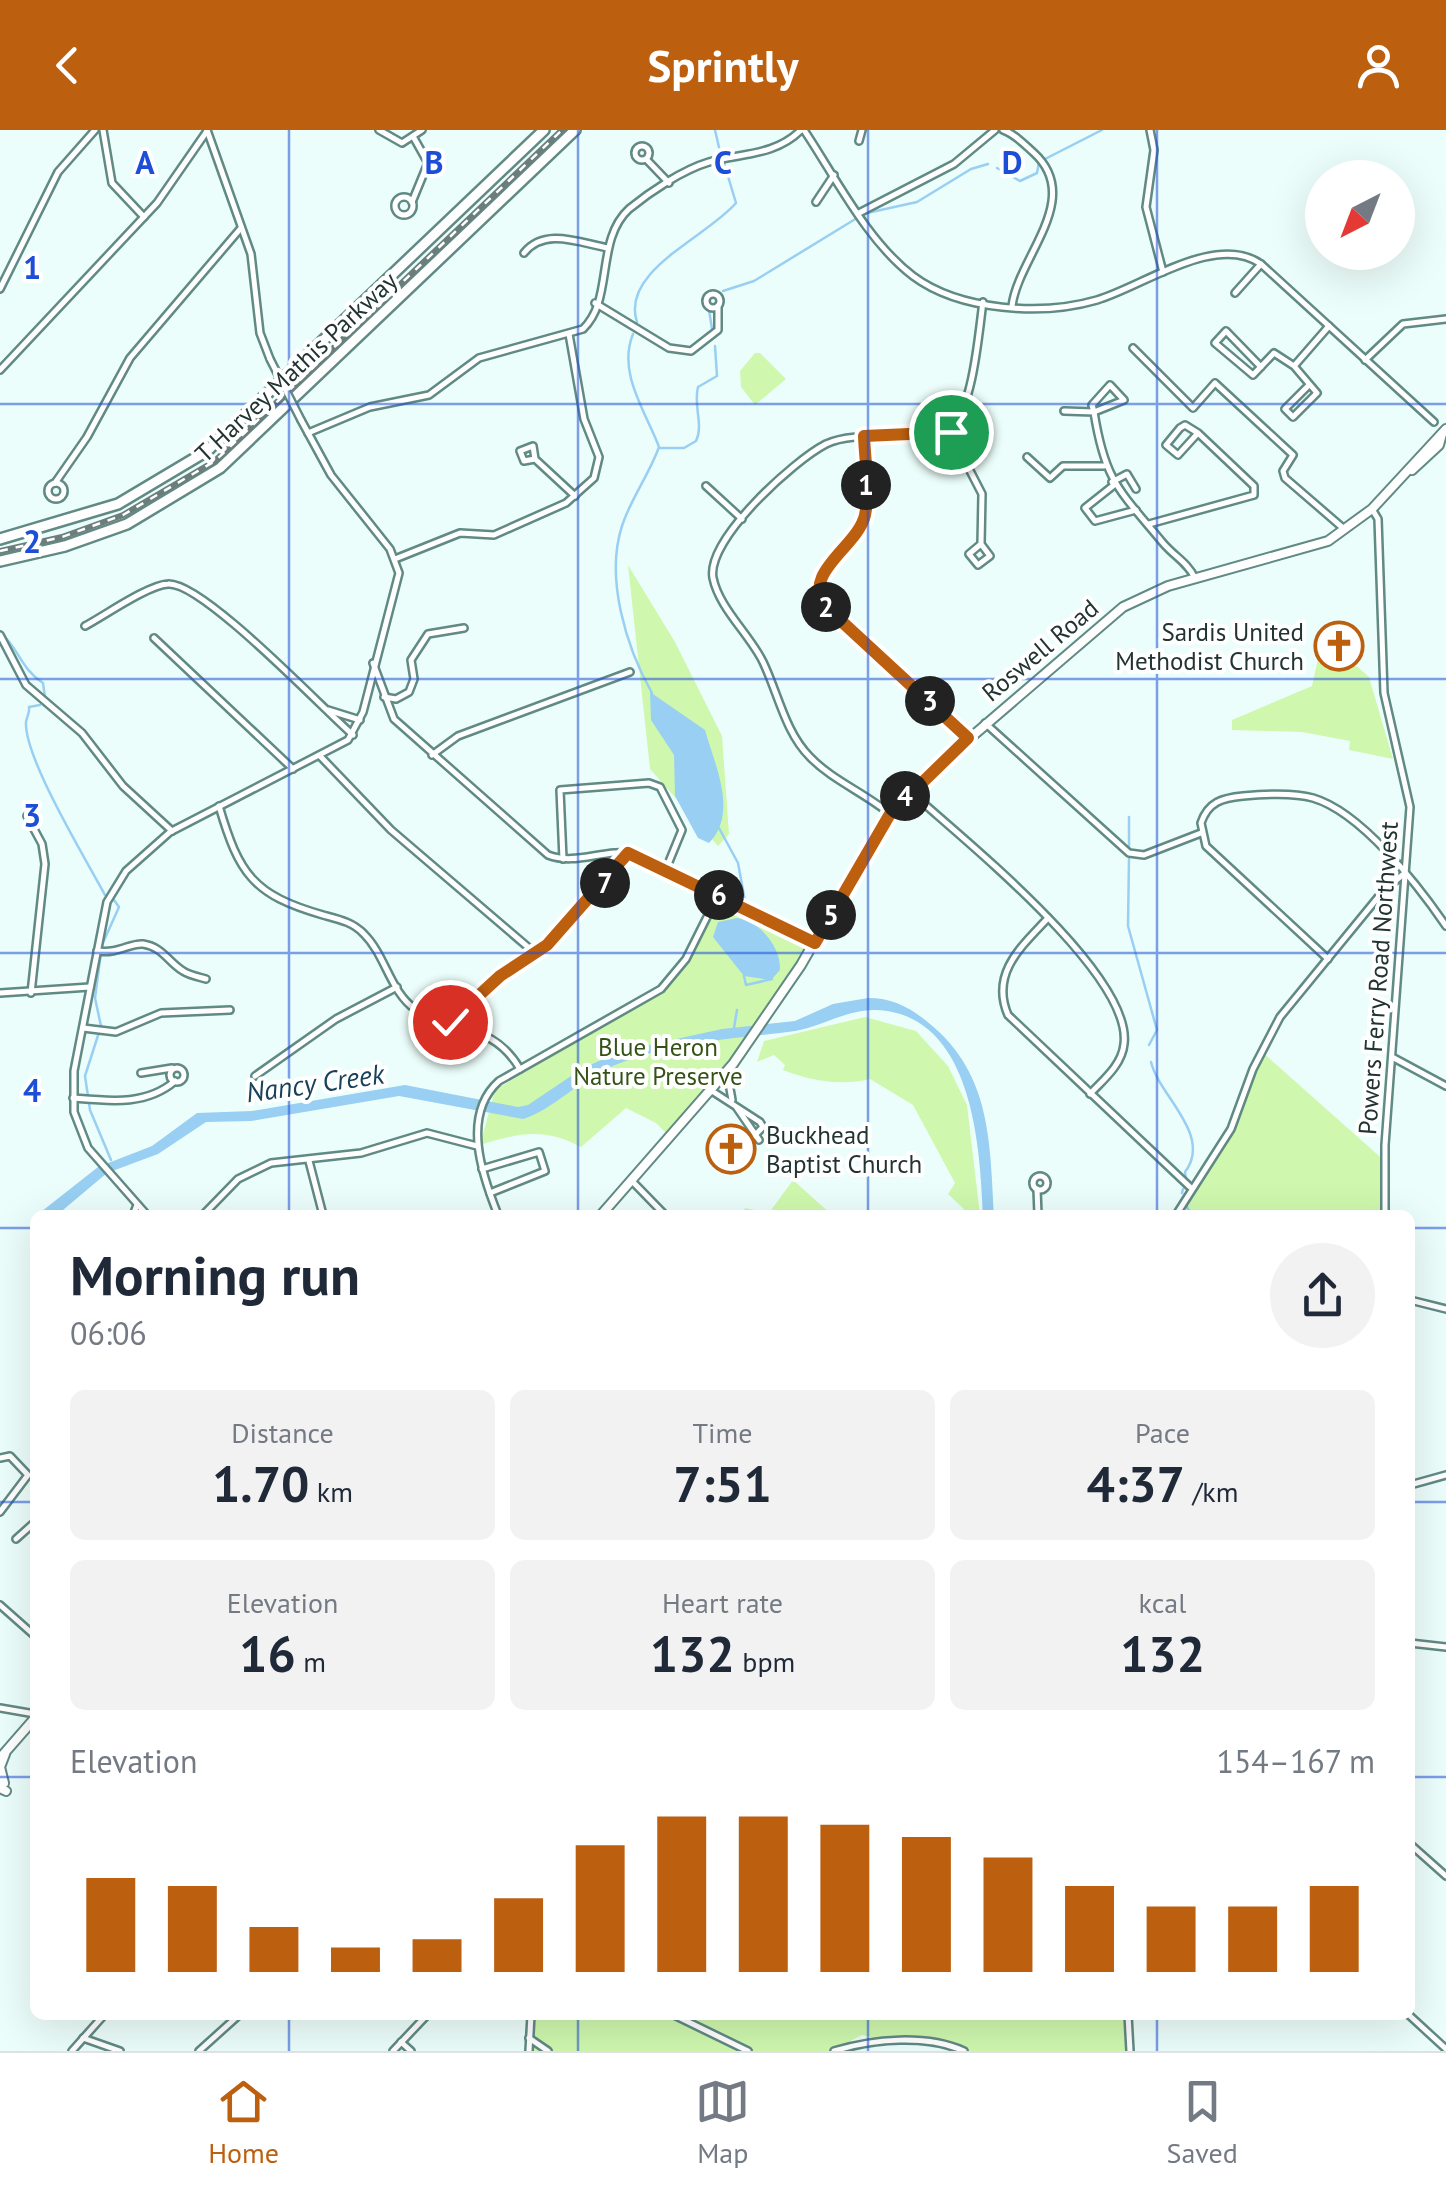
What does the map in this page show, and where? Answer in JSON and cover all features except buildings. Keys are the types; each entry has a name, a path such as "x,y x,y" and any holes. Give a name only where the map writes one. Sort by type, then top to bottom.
{"highway":[{"name":"T Harvey Mathis Parkway","path":"0,539 118,504 207,451 544,130"},
{"name":"T Harvey Mathis Parkway","path":"0,561 106,532 146,515 202,481 270,424 574,130"}],"main road":[{"name":"Roswell Road","path":"606,1210 728,1071 815,943 890,814 910,791 1107,618 1147,595 1195,578 1297,552 1346,530 1442,445 1444,432"},
{"name":"Roswell Road","path":"1412,470 1444,432"},
{"path":"3,1787 3,1755 30,1722"}],"street":[{"path":"0,289 58,172 95,130"},
{"path":"103,130 112,182 144,217"},
{"path":"380,130 398,143 414,138 422,130"},
{"path":"308,434 370,408 429,395 479,358 569,334 588,325 608,248 624,215 704,164 773,149 802,130 859,212 916,278 944,293 1012,306 1086,303 1163,272 1227,254 1243,255 1260,264 1434,422"},
{"path":"858,141 862,130"},
{"path":"859,212 954,164 994,130"},
{"path":"1002,130 1044,164 1053,192 1042,237 1017,280 1012,306"},
{"path":"1150,130 1154,151 1146,208 1163,272"},
{"path":"0,370 144,217 207,131"},
{"path":"142,1210 91,1152 78,1125 76,1099 90,986 100,952 106,902 118,881 172,831 320,756 353,735 398,588 395,559 334,480 270,359 260,333 255,271 207,131"},
{"path":"412,202 428,163 414,138"},
{"path":"646,159 669,183"},
{"path":"816,202 834,175"},
{"path":"55,482 87,438 130,358 242,228"},
{"path":"524,253 532,242 555,238 608,248"},
{"path":"1235,293 1260,264"},
{"path":"890,814 804,750 757,650 717,590 715,555 742,519 810,454 837,440 932,433 948,428 965,406 984,302"},
{"path":"595,303 669,348 691,351 718,330 718,306"},
{"path":"1366,360 1403,324 1446,319"},
{"path":"1294,366 1329,326"},
{"path":"1261,367 1226,331 1214,343 1253,375 1261,367 1274,353 1294,366 1317,393 1293,417 1285,409 1309,384"},
{"path":"395,559 460,533 494,535 575,496 594,478 599,457 584,419 569,334"},
{"path":"1134,348 1193,408 1215,383 1292,456 1283,471 1285,478 1346,530"},
{"path":"1064,411 1094,412 1124,400 1110,385 1092,405 1094,412 1104,466 1113,483 1165,546 1188,564 1195,578"},
{"path":"1149,524 1254,495 1254,486 1198,434 1185,425 1166,444 1178,455 1198,434"},
{"path":"948,428 982,494 980,544 969,554 975,565 989,559 988,548 980,544"},
{"path":"864,436 864,518 855,538 822,576 820,596 968,738"},
{"path":"1027,457 1050,478 1063,466 1104,466"},
{"path":"535,459 575,496"},
{"path":"1136,490 1127,474 1084,508 1094,521 1136,510"},
{"path":"706,486 742,519"},
{"name":"Powers Ferry Road Northwest","path":"1372,509 1378,518 1384,694 1410,807 1391,1057 1384,1210"},
{"path":"85,626 163,585 174,584 234,622 353,735"},
{"path":"384,697 396,698 409,692 414,679 411,660 428,634 464,628"},
{"path":"0,635 26,685 82,732 122,786 172,831"},
{"path":"154,638 293,769"},
{"path":"373,664 394,720 530,842 562,859 628,853 815,943"},
{"path":"432,755 458,736 630,672"},
{"path":"325,709 360,720"},
{"path":"985,723 1128,854 1144,855 1201,834"},
{"path":"320,756 391,830 536,954"},
{"path":"562,859 560,790 648,783 660,787 682,830 666,869"},
{"path":"910,791 1048,918 1084,958 1124,1026 1119,1060 1090,1094"},
{"path":"1328,958 1210,850 1201,834 1205,813 1222,799 1304,796 1338,810 1405,873 1446,926"},
{"path":"219,806 234,854 253,882 283,903 358,928 418,1011 488,1038 520,1069"},
{"path":"27,816 42,844 45,864 40,940 31,993"},
{"path":"450,1022 500,976 558,935 628,853"},
{"path":"1178,1210 1231,1129 1274,1027 1384,890 1405,873"},
{"path":"496,1210 477,1146 486,1097 499,1081 661,989 686,959 718,895"},
{"path":"1048,918 1008,964 1004,1002 1017,1027 1190,1187"},
{"path":"100,952 119,953 135,944 147,944 168,956 182,971 206,980"},
{"path":"0,993 90,986"},
{"path":"255,1076 336,1019 397,987"},
{"path":"85,1028 108,1032 141,1025 161,1013 230,1010"},
{"path":"1391,1057 1446,1086"},
{"path":"76,1099 156,1096 184,1074 173,1068 141,1073"},
{"path":"173,1068 170,1074 175,1082"},
{"path":"712,1091 734,1104 764,1127 757,1138 734,1104 728,1071"},
{"path":"209,1210 245,1174 271,1163 361,1154 427,1133 477,1146"},
{"path":"482,1169 538,1152 545,1171 490,1193"},
{"path":"308,1161 322,1210"},
{"path":"632,1181 660,1210"},
{"path":"1037,1190 1038,1210"},
{"path":"134,1210 137,1205"},
{"path":"1415,1301 1446,1309"},
{"path":"0,1458 10,1456 28,1475 0,1512"},
{"path":"1415,1484 1446,1475"},
{"path":"16,1539 30,1526"},
{"path":"0,1604 30,1631"},
{"path":"1415,1643 1446,1647"},
{"path":"0,1708 30,1715"},
{"path":"16,1711 23,1722 21,1734"},
{"path":"1415,1848 1446,1876"},
{"path":"72,2051 99,2020"},
{"path":"200,2051 234,2020"},
{"path":"392,2051 422,2020"},
{"path":"528,2051 530,2020"},
{"path":"684,2020 748,2051"},
{"path":"1128,2020 1130,2051"},
{"path":"1414,2020 1446,2049"},
{"path":"83,2038 120,2051"},
{"path":"529,2038 548,2051"},
{"path":"834,2051 894,2041 935,2042 964,2051"},
{"path":"401,2042 411,2051"}],"green space":[{"path":"755,353 760,353 786,379 755,405 741,387 740,371"},
{"path":"628,565 675,642 722,736 729,834 718,846 650,769"},
{"path":"1319,654 1358,667 1369,677 1393,759 1349,750 1350,741 1302,732 1232,730 1232,720 1312,686"},
{"name":"Blue Heron Nature Preserve","path":"719,899 810,944 709,1091 669,1136 656,1123 626,1108 581,1147 543,1134 507,1137 480,1145 495,1090 662,991 694,950"},
{"path":"865,1017 916,1031 948,1066 967,1105 979,1210 965,1210 948,1194 955,1183 913,1105 870,1079 837,1082 804,1077 783,1070 785,1065 774,1055 757,1062 764,1041"},
{"path":"1261,1051 1387,1163 1386,1210 1179,1210 1185,1195 1230,1133"},
{"path":"793,1180 826,1210 771,1210"},
{"path":"532,2020 1127,2020 1130,2051 966,2051 934,2037 899,2044 862,2035 831,2051 530,2051"}],"water":[{"path":"650,692 705,730 723,803 718,831 709,843 698,838 675,796 674,755 651,720"},
{"path":"737,918 754,924 773,944 780,970 771,980 744,976 713,937 718,922"},
{"path":"868,998 894,1002 916,1013 950,1044 976,1087 983,1111 994,1210 983,1210 973,1121 952,1058 933,1034 908,1017 876,1010 799,1030 651,1053 597,1074 523,1119 399,1096 251,1121 206,1122 158,1154 107,1173 63,1210 43,1210 98,1167 152,1146 197,1113 252,1111 405,1085 518,1107 528,1105 583,1068 622,1051 722,1029 795,1021 833,1004"}],"waterway":[{"path":"715,130 721,156"},
{"path":"1045,159 1102,130"},
{"path":"997,168 1020,181 1037,173 1039,162"},
{"path":"637,322 635,304 653,271 736,203 724,163"},
{"path":"867,213 917,202 971,169 988,164"},
{"path":"723,291 754,281 857,218"},
{"path":"709,310 712,329"},
{"path":"633,334 628,363 631,378 659,447 622,526 617,546 617,590 634,655 652,693"},
{"path":"660,448 684,448 696,441 698,387 717,376 715,346"},
{"path":"0,632 43,683 45,697"},
{"path":"40,705 29,707 26,722 35,759 105,895"},
{"path":"1129,817 1129,849"},
{"path":"719,828 738,863 745,901"},
{"path":"1129,858 1128,926 1157,1030 1149,1045"},
{"path":"111,1160 90,1110 85,1076 101,1026 95,998 102,945 119,907 114,900"},
{"path":"744,976 746,985 772,979"},
{"path":"734,1028 737,1010"},
{"path":"1151,1062 1189,1130 1193,1144 1186,1179"},
{"path":"1182,1193 1183,1189"},
{"path":"1186,1205 1188,1210"}],"railway":[{"path":"0,551 62,537 123,515 215,461 562,130"}],"place":[{"name":"Sardis United Methodist Church","path":"1339,646"},
{"name":"Buckhead Baptist Church","path":"731,1149"}],"route":[{"path":"450,1022 500,976 558,935 628,853 815,943 890,814 968,738 826,607 818,592 822,576 855,538 864,518 864,436 932,433 948,428 951,432"}],"water label":[{"name":"Nancy Creek","path":"315,1083"}]}
